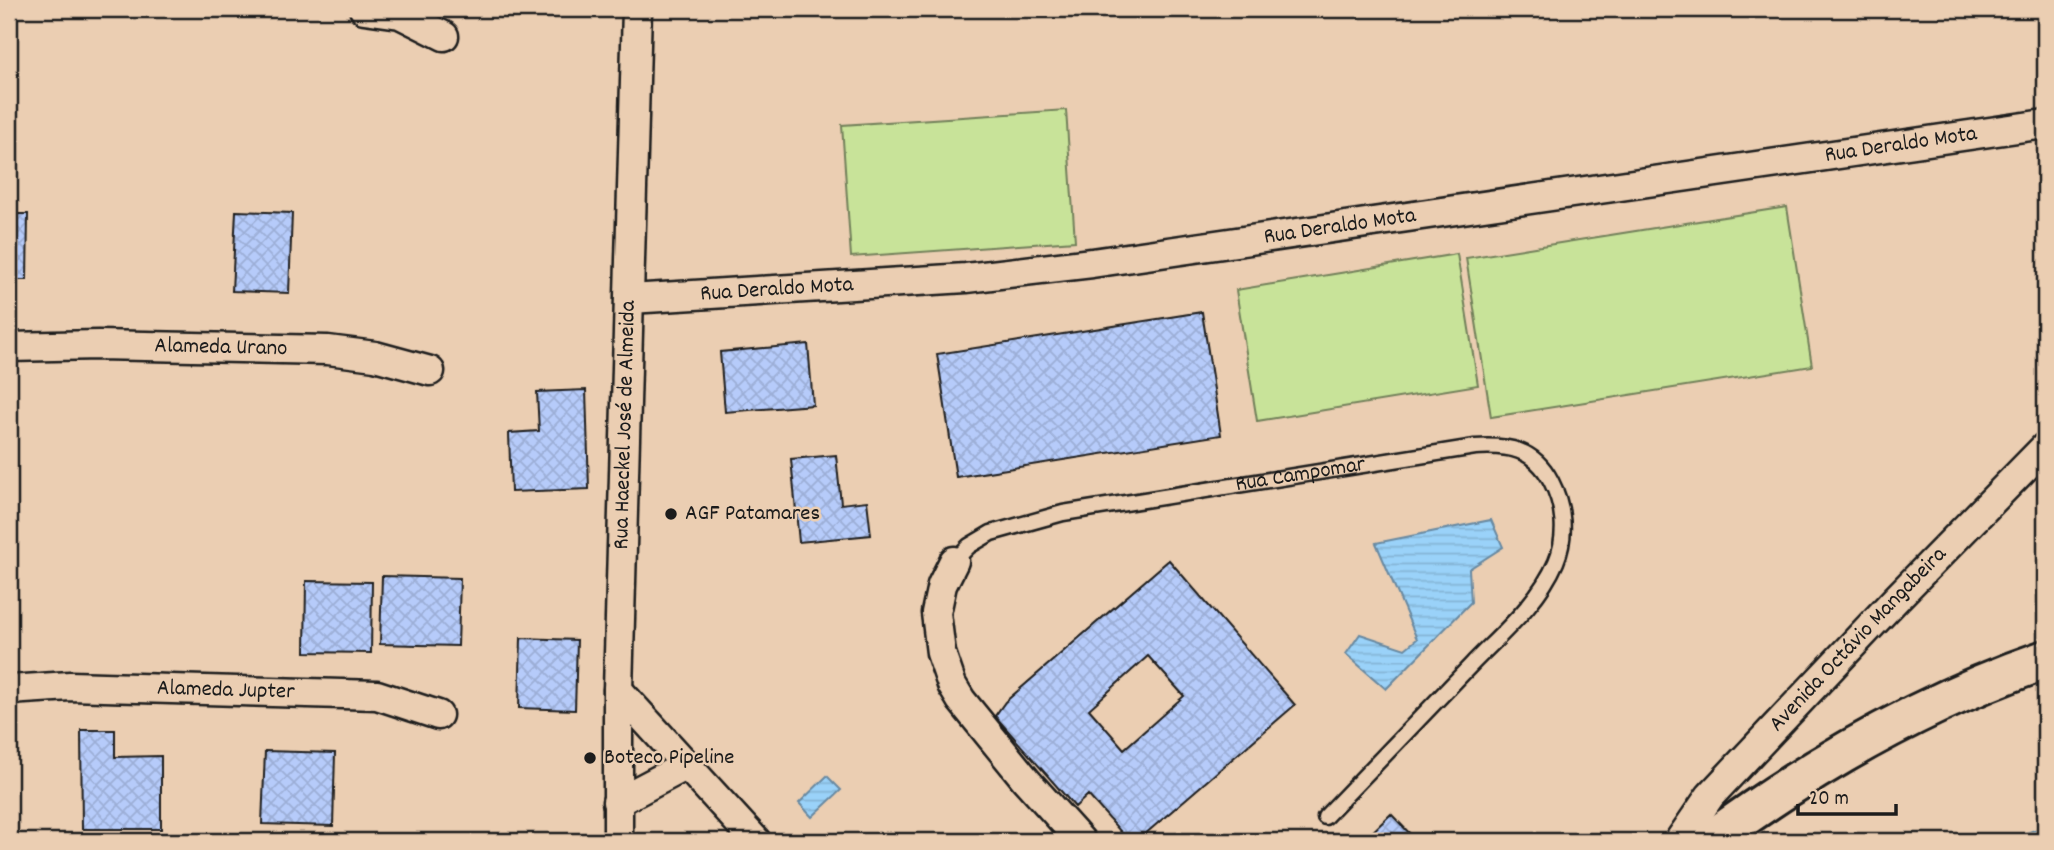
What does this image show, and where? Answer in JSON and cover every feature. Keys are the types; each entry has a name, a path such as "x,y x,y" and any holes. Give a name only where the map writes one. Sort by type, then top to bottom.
{"main road":[{"path":"1710,841 1808,774 1883,732 1955,697 2045,660"}],"street":[{"path":"364,9 400,14 444,36"},
{"name":"Rua Haeckel José de Almeida","path":"618,841 618,690 637,9"},
{"name":"Rua Deraldo Mota","path":"630,299 967,278 1080,264 2045,124"},
{"name":"Alameda Urano","path":"9,347 98,345 328,351 375,356 430,371"},
{"name":"Avenida Octávio Mangabeira","path":"1679,841 1710,796 1895,600 2045,447"},
{"name":"Rua Campomar","path":"954,561 942,585 936,612 941,653 952,685 1010,760 1082,841"},
{"name":"Alameda Jupter","path":"9,690 70,686 364,694 377,695 438,715"},
{"path":"618,690 756,841"},
{"path":"617,802 687,765"}],"lane":[{"name":"Rua Campomar","path":"954,561 970,546 991,533 1063,513 1475,447 1501,446 1523,452 1536,460 1558,493 1563,537 1556,562 1542,587 1325,817"}],"green space":[{"path":"1066,110 1075,241 851,257 842,125"},
{"path":"1787,207 1812,366 1491,417 1466,258"},
{"path":"1457,254 1478,385 1257,421 1236,290"}],"water":[{"path":"1491,520 1503,547 1469,569 1471,602 1386,689 1346,654 1360,634 1405,649 1417,639 1376,543"},
{"path":"827,776 841,790 812,817 799,803"},
{"path":"2045,823 2045,841 2004,841 2035,830"}],"building":[{"path":"236,211 292,213 289,293 232,291"},
{"path":"9,214 28,214 27,280 9,280"},
{"path":"1202,312 1221,435 956,477 937,354"},
{"path":"808,344 813,405 725,412 720,352"},
{"path":"586,390 589,489 511,492 509,433 539,431 537,392"},
{"path":"836,455 841,504 867,501 871,535 799,542 791,459"},
{"path":"1169,560 1295,705 1137,841 1129,841 1088,795 1075,807 995,716 1005,702","holes":["1148,656 1184,696 1124,749 1089,709"]},
{"path":"382,576 460,578 458,646 380,644"},
{"path":"306,581 372,582 371,653 305,652"},
{"path":"521,638 577,640 575,710 519,708"},
{"path":"81,730 115,730 115,757 161,756 161,829 82,829"},
{"path":"265,751 335,753 333,826 262,824"},
{"path":"1391,814 1417,841 1363,841"}],"place":[{"name":"AGF Patamares","path":"671,514"},
{"name":"Boteco Pipeline","path":"590,758"}]}
